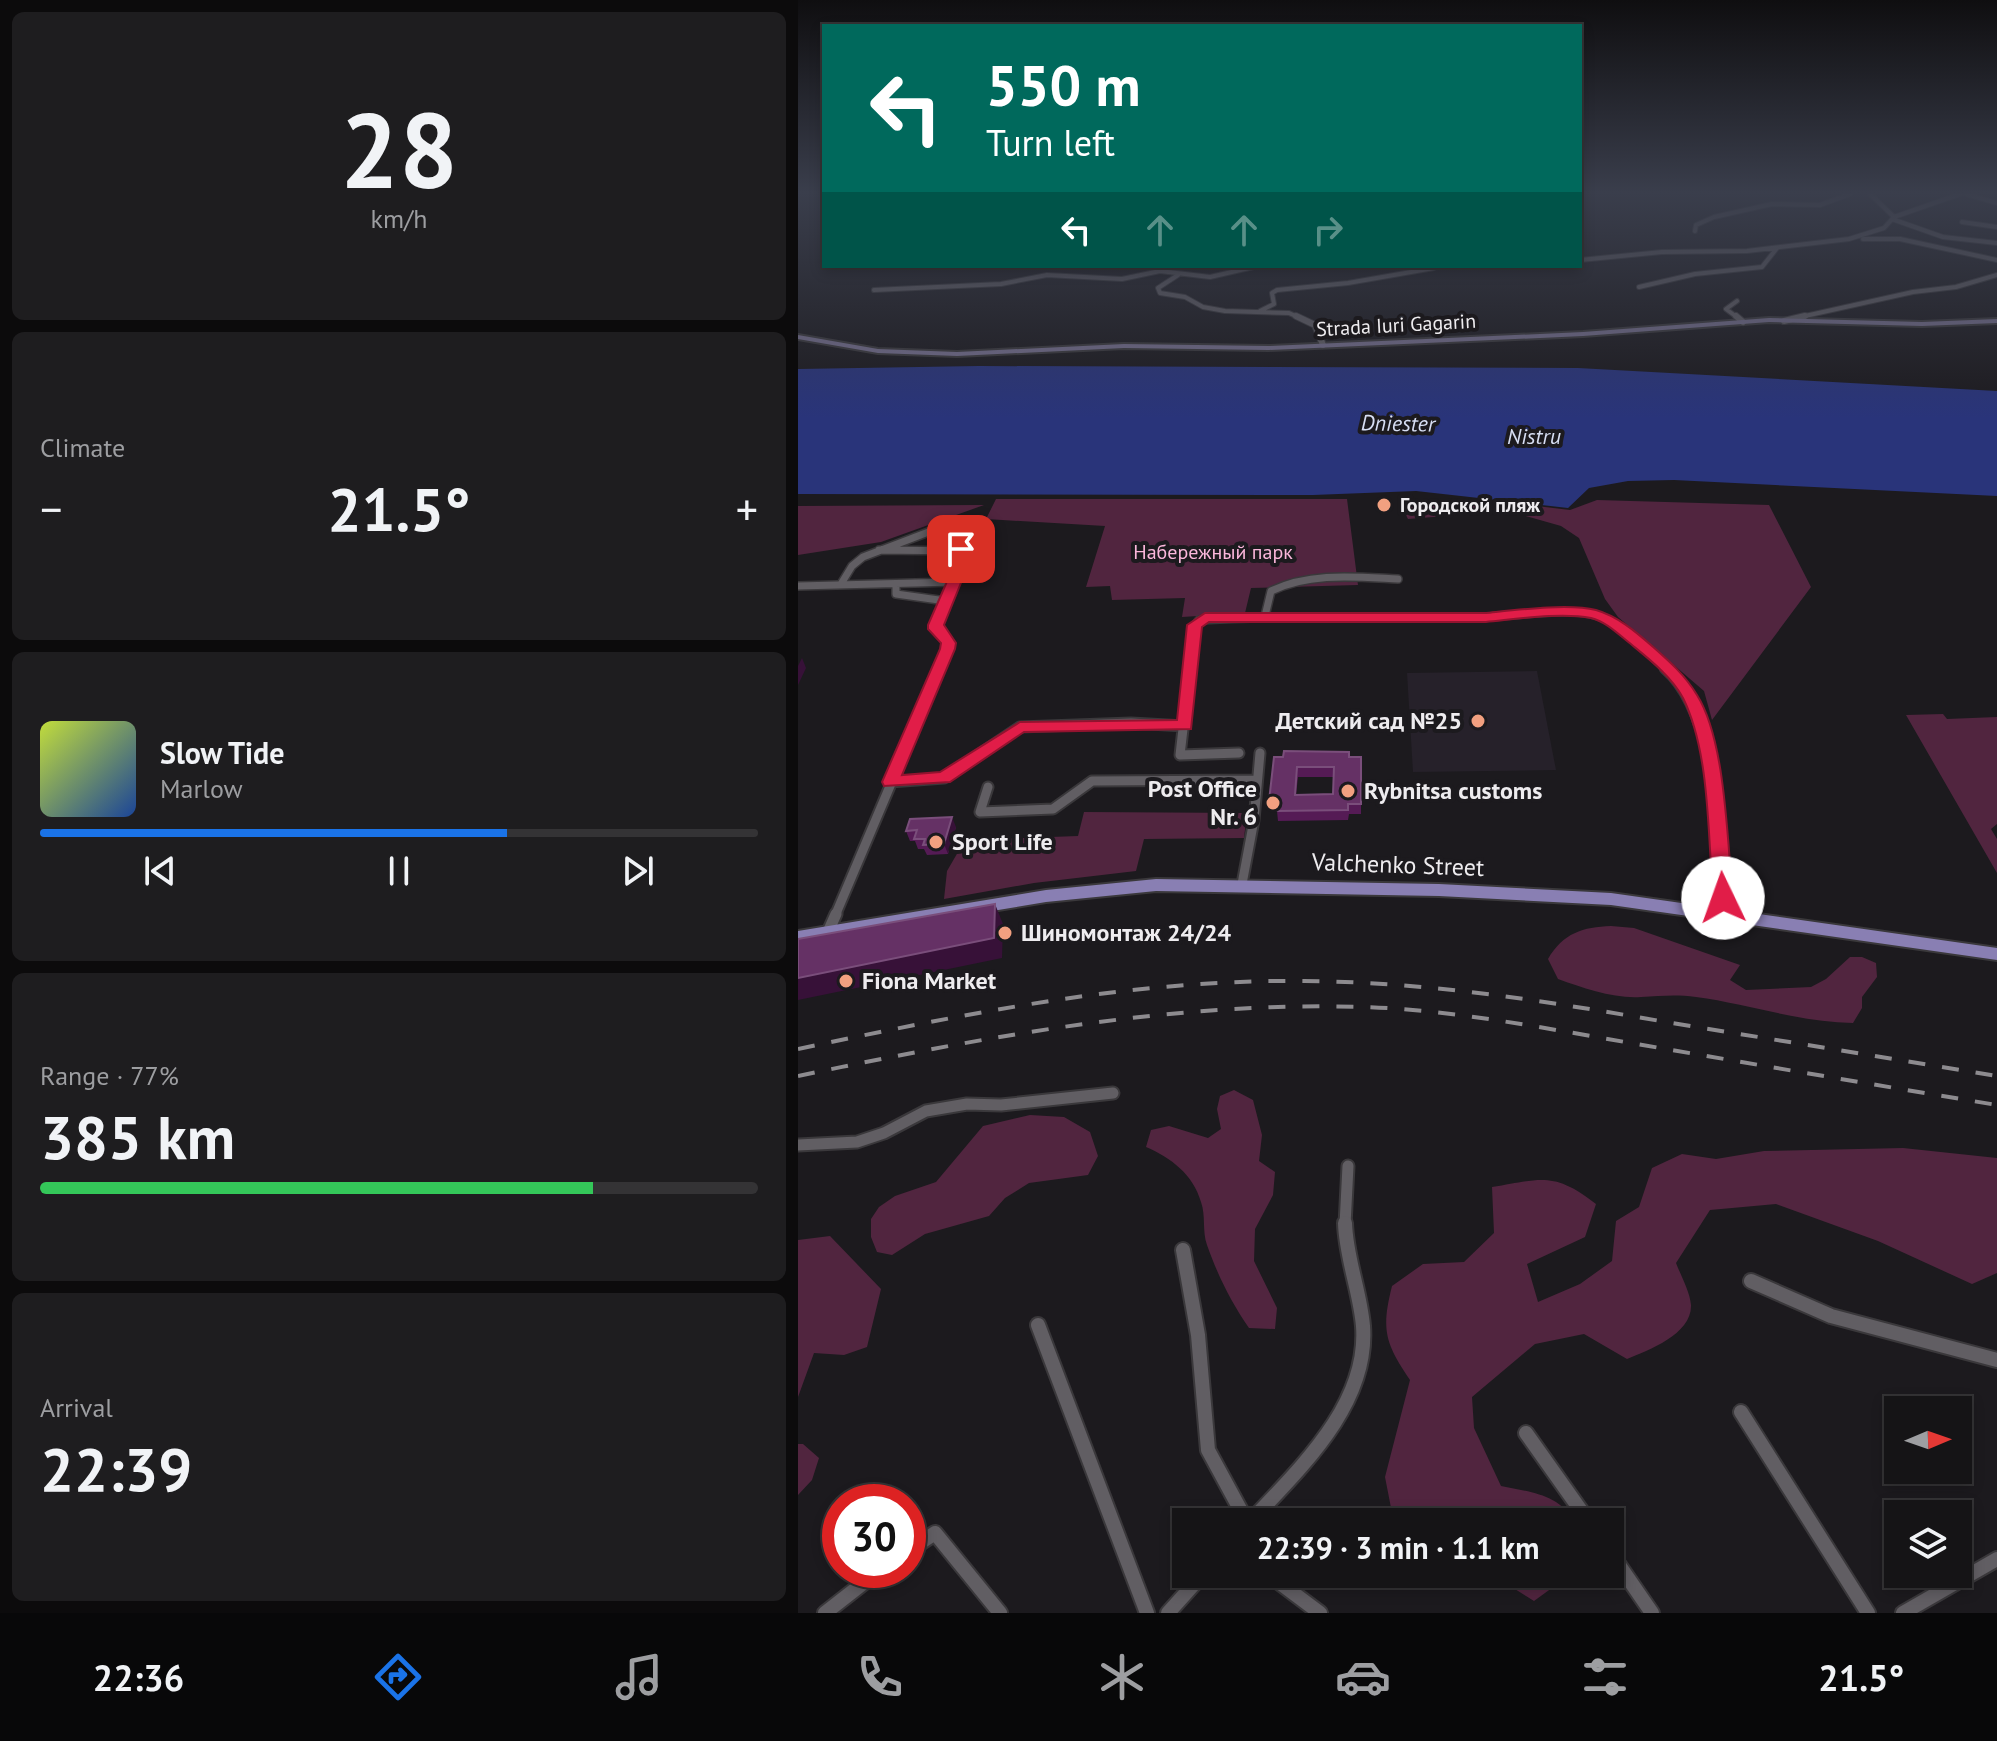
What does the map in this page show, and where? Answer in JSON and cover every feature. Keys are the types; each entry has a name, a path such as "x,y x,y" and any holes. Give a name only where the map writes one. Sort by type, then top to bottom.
{"main road":[{"name":"Strada Iuri Gagarin","path":"798,337 855,348 921,354 1124,346 1232,349 1573,335 1743,322 1913,324 1997,321"},
{"name":"Valchenko Street","path":"798,937 1089,890 1242,884 1552,894 1611,899 1997,954"}],"street":[{"path":"874,290 1001,284 1037,275 1103,279 1135,277 1160,271 1178,275 1218,276 1245,269"},
{"path":"1251,313 1272,306 1272,293 1277,290 1371,280 1427,269"},
{"path":"1639,287 1695,274 1740,269"},
{"path":"1178,275 1158,288 1160,293 1185,297 1203,307 1251,313 1286,313 1318,328 1323,345"},
{"path":"1784,321 1913,292 1956,287 1997,275"},
{"path":"1737,301 1726,309 1743,322"},
{"path":"841,584 856,561 960,520"},
{"path":"828,932 948,649 948,643 936,629 965,550 879,550"},
{"path":"1265,616 1271,591 1283,583 1398,579"},
{"path":"798,586 954,582"},
{"path":"896,585 896,594 946,601"},
{"path":"1239,753 1180,755 1195,625 1205,618 1486,617 1591,613 1610,620 1678,679 1691,698 1702,729 1710,768 1726,916"},
{"path":"890,782 944,778 1020,727 1131,723 1185,726"},
{"path":"1242,884 1254,820 1260,753"},
{"path":"988,787 980,812 1053,809 1092,781 1257,780"},
{"path":"798,1145 857,1142 926,1111 967,1104 1001,1105 1113,1093"},
{"path":"1260,1508 1336,1422 1358,1375 1363,1341 1361,1307 1346,1240 1348,1166"},
{"path":"1183,1250 1198,1335 1208,1450 1240,1508"},
{"path":"1751,1281 1831,1316 1997,1360"},
{"path":"1038,1325 1147,1613"},
{"path":"1741,1412 1868,1613"},
{"path":"1526,1433 1579,1508"},
{"path":"926,1539 935,1533 1000,1613"},
{"path":"1903,1613 1997,1559"},
{"path":"1624,1572 1652,1613"},
{"path":"825,1613 857,1588"},
{"path":"1168,1613 1190,1588"},
{"path":"1287,1588 1320,1613"}],"shaded area":[{"name":"Детский сад №25","path":"1537,671 1556,770 1413,772 1407,673"}],"green space":[{"name":"Набережный парк","path":"996,499 1347,499 1358,585 1251,588 1245,613 1182,617 1185,598 1112,600 1110,586 1086,587 1105,526 986,519"},
{"path":"1476,499 1570,510 1597,500 1769,505 1811,587 1712,720 1704,691 1618,617 1605,599 1579,538 1561,526 1522,515 1496,512 1408,519 1403,509 1445,500"},
{"path":"984,505 881,542 798,555 798,506"},
{"path":"1943,714 1947,719 1997,717 1997,824 1991,829 1997,839 1997,873 1906,715"},
{"path":"1084,812 1247,813 1244,838 1144,839 1136,871 1034,883 944,899 947,871 965,840 1078,836"},
{"path":"1611,926 1634,928 1740,965 1730,980 1746,990 1811,987 1826,979 1850,957 1862,957 1876,963 1877,977 1862,997 1862,1008 1853,1023 1813,1020 1688,996 1610,995 1558,979 1548,959 1560,943 1583,930"},
{"path":"1234,1090 1253,1100 1262,1135 1259,1161 1275,1172 1273,1195 1255,1229 1254,1261 1277,1308 1275,1329 1249,1328 1211,1256 1202,1207 1193,1183 1172,1162 1146,1147 1151,1130 1169,1126 1208,1138 1221,1129 1217,1109 1220,1096"},
{"path":"1030,1115 1064,1117 1090,1132 1098,1156 1088,1175 1029,1183 1005,1198 989,1216 925,1234 892,1255 877,1252 871,1237 871,1219 879,1207 895,1196 936,1182 983,1126"},
{"path":"1903,1148 1997,1158 1997,1273 1972,1284 1878,1241 1776,1204 1710,1210 1676,1263 1691,1305 1685,1324 1668,1340 1627,1359 1584,1334 1535,1344 1472,1397 1474,1428 1501,1486 1533,1493 1564,1508 1391,1508 1385,1477 1410,1380 1390,1346 1388,1336 1386,1325 1392,1286 1423,1264 1464,1262 1494,1233 1492,1187 1547,1180 1569,1186 1596,1204 1585,1237 1527,1264 1538,1302 1580,1284 1612,1261 1616,1221 1639,1207 1652,1168 1682,1154 1716,1159 1764,1151"},
{"path":"830,1236 881,1289 867,1347 844,1355 814,1353 798,1397 798,1240"},
{"path":"798,1444 803,1444 819,1458 812,1480 798,1495"},
{"path":"1513,1588 1552,1588 1534,1601"}],"water":[{"name":"Nistru","path":"979,366 1578,368 1997,391 1997,496 1674,480 1628,481 1589,488 1568,508 1416,491 1313,495 798,494 798,369"}],"building":[{"name":"Rybnitsa customs","path":"1284,751 1349,752 1349,757 1361,757 1361,804 1348,804 1348,810 1277,811 1278,801 1269,801 1274,757 1283,757","holes":["1297,767 1334,767 1333,794 1295,795"]},
{"path":"952,817 944,844 923,845 925,839 914,839 917,830 906,831 910,819"},
{"path":"995,904 994,938 798,978 798,939"}],"railway":[{"path":"798,1049 923,1023 1112,992 1240,982 1350,982 1531,1000 1997,1076"},
{"path":"798,1076 1009,1035 1151,1016 1293,1007 1365,1007 1498,1020 1997,1105"}],"place":[{"name":"Городской пляж","path":"1384,505"},
{"name":"Детский сад №25","path":"1478,721"},
{"name":"Rybnitsa customs","path":"1348,791"},
{"name":"Post Office Nr. 6","path":"1273,803"},
{"name":"Sport Life","path":"936,842"},
{"name":"Шиномонтаж 24/24","path":"1005,933"},
{"name":"Fiona Market","path":"846,981"}],"route":[{"path":"961,549 967,551 936,625 939,634 948,643 948,649 890,782 944,778 1020,727 1131,723 1141,726 1185,726 1195,625 1205,618 1486,617 1527,613 1591,613 1610,620 1644,647 1678,679 1691,698 1702,729 1710,768 1723,898"}],"water label":[{"name":"Dniester","path":"1398,423"}]}
